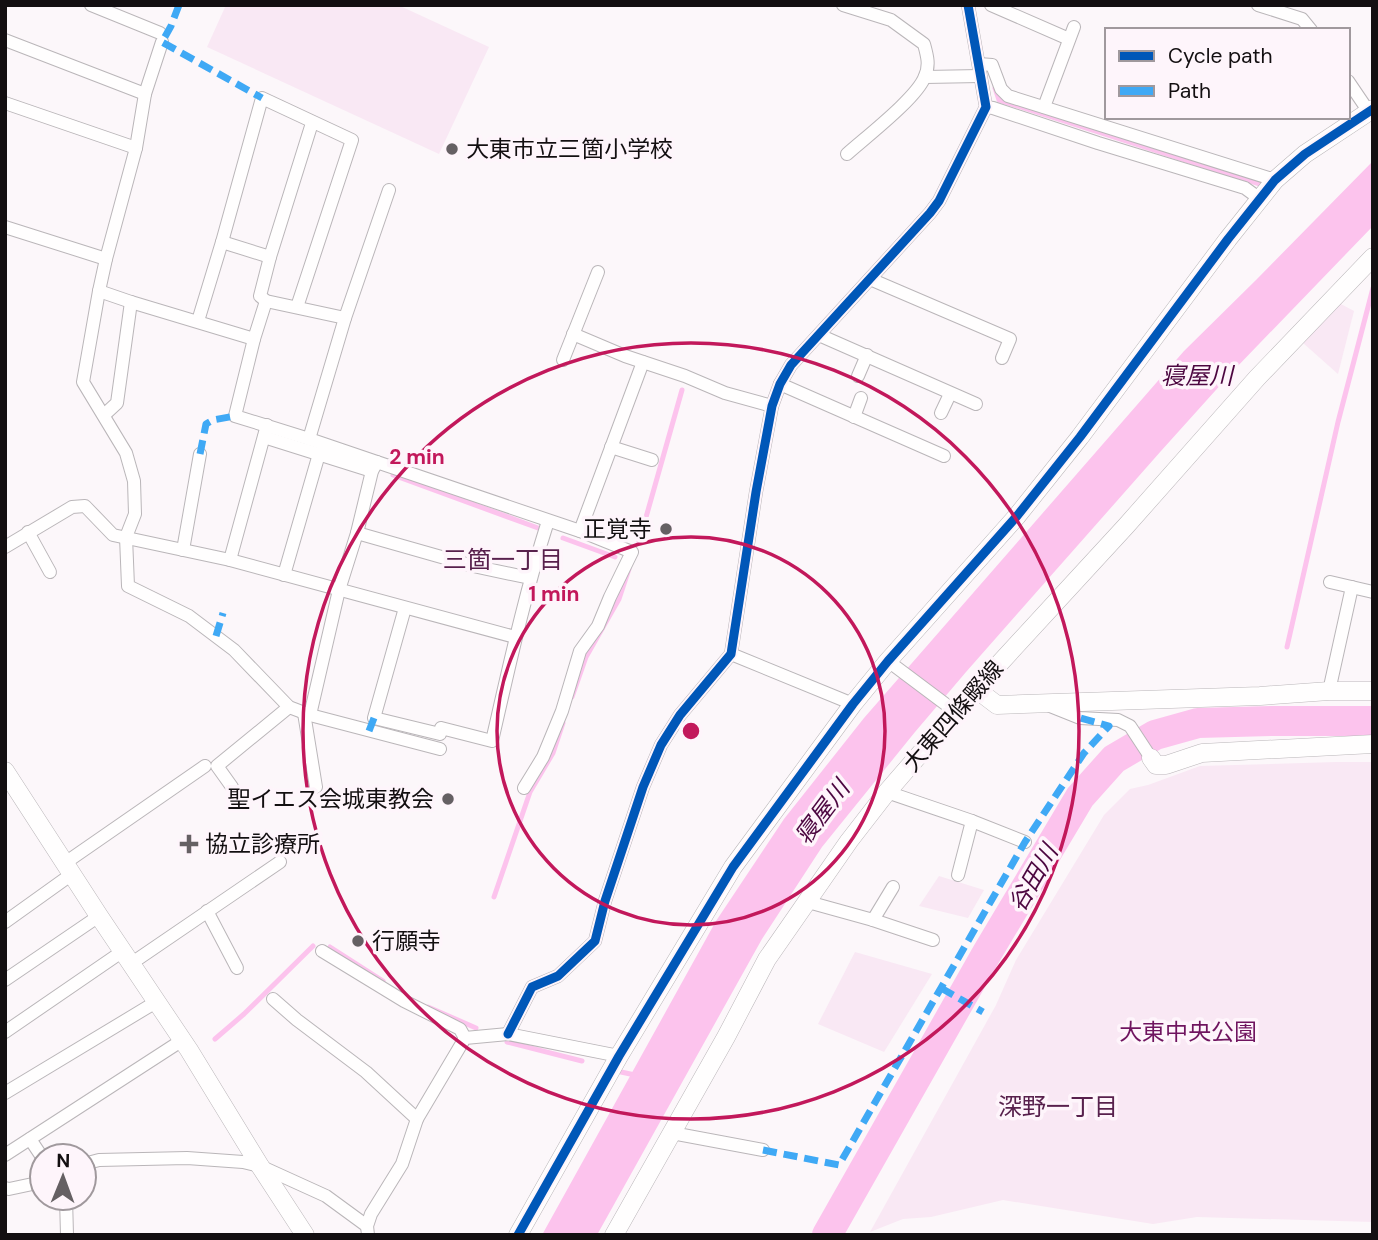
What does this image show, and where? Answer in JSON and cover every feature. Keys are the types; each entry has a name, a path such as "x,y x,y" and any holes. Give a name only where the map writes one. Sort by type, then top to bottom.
{"street":[{"path":"91,5 126,19 161,38 145,94 136,148 106,259 83,382 127,453 134,481 135,513 126,537 128,586 189,616 234,650 289,707 440,749"},
{"path":"126,19 132,5"},
{"path":"843,5 891,20 924,44 929,62 925,77 916,92 847,154"},
{"path":"508,1034 532,987 558,976 595,941 609,888 643,787 661,745 680,715 731,654 755,492 772,406 780,384 792,365 939,201 986,107 968,5"},
{"path":"991,5 1071,33 1044,107"},
{"path":"1258,5 1302,19"},
{"path":"1296,5 1309,28"},
{"path":"5,40 145,94"},
{"path":"925,77 980,70 992,65 1001,89 1008,96 1275,180"},
{"path":"518,1235 619,1056 733,867 853,705 1017,516 1275,180 1305,154 1371,110 1350,84"},
{"path":"198,321 262,98 352,140 297,307"},
{"path":"15,101 67,117 136,148"},
{"path":"986,107 1245,188 1260,199"},
{"path":"312,123 260,296 266,300 345,318"},
{"path":"309,439 345,318 389,190"},
{"path":"5,227 106,259"},
{"path":"69,248 74,234"},
{"path":"222,242 270,257"},
{"name":"大東四條畷線","path":"614,1235 767,959 849,841 950,707 976,689 1257,378 1373,257"},
{"path":"563,360 598,272"},
{"path":"870,279 1010,339 1002,358"},
{"path":"99,291 254,339"},
{"path":"266,300 235,416 319,454 375,467 580,531 632,552 598,626 580,651 562,711 543,757 524,788"},
{"path":"104,415 117,403 131,302"},
{"path":"573,334 725,394 772,406"},
{"path":"819,335 976,404"},
{"path":"858,376 867,355"},
{"path":"580,531 643,362"},
{"path":"780,384 944,456"},
{"path":"941,413 950,394"},
{"path":"854,417 861,398"},
{"path":"266,431 309,439 375,467"},
{"path":"230,560 266,431"},
{"path":"611,447 652,460"},
{"path":"183,550 200,454"},
{"path":"284,575 319,454"},
{"path":"316,787 307,714 375,467"},
{"path":"5,547 72,507 85,506 113,535 230,560 515,637"},
{"path":"405,608 374,718 440,734 441,728 492,741 530,578 548,521"},
{"path":"28,532 50,572"},
{"path":"357,533 473,566 530,578"},
{"path":"1329,582 1373,592"},
{"path":"1329,691 1352,587"},
{"path":"731,654 853,705"},
{"path":"891,664 950,707"},
{"path":"976,689 997,705 1373,691"},
{"path":"1046,704 1080,718 1118,720 1130,726 1156,765 1166,765 1202,752 1373,744"},
{"path":"232,787 217,766 289,707"},
{"path":"5,922 69,869 205,766"},
{"path":"5,771 189,1050 305,1235"},
{"path":"887,792 1026,842"},
{"path":"958,875 972,821"},
{"path":"5,1032 207,911 279,862"},
{"path":"873,920 893,887"},
{"path":"808,902 933,940"},
{"path":"207,911 237,968"},
{"path":"5,980 99,916"},
{"path":"322,951 404,1001 460,1029 465,1038"},
{"path":"273,999 296,1020 366,1072 418,1119"},
{"path":"5,1093 156,1002"},
{"path":"465,1038 508,1034 619,1056"},
{"path":"98,1160 187,1158 243,1162 260,1166 326,1196 368,1230 371,1214 402,1164 418,1119 465,1038"},
{"path":"5,1155 181,1041"},
{"path":"672,1133 763,1150"},
{"path":"5,1188 28,1185"},
{"path":"66,1212 67,1235"}],"green space":[{"path":"226,5 398,5 489,47 439,154 207,47"},
{"path":"1339,303 1354,311 1338,374 1302,342"},
{"name":"大東中央公園","path":"1373,762 1373,1222 1197,1217 1153,1224 1003,1200 931,1217 903,1219 870,1232 996,1005 1016,960 1104,815 1130,789 1200,766"},
{"path":"939,876 984,890 968,918 919,906"},
{"path":"855,952 932,974 884,1052 818,1024"}],"water":[{"name":"寝屋川","path":"1373,161 1373,226 1233,371 1161,451 966,672 822,847 762,939 597,1235 542,1235 716,921 784,819 864,718 1184,351"}],"waterway":[{"path":"995,88 999,100 1260,184"},
{"path":"1287,647 1338,422 1373,288"},
{"path":"639,542 682,390"},
{"path":"393,475 538,528"},
{"path":"563,538 615,557"},
{"path":"572,697 586,657 619,599 629,569"},
{"name":"谷田川","path":"827,1235 987,953 1080,797 1114,759 1155,735 1198,723 1373,721"},
{"path":"494,897 530,792 553,753 563,723"},
{"path":"215,1039 313,946"},
{"path":"330,947 383,981"},
{"path":"428,1007 476,1028"},
{"path":"507,1042 582,1061"},
{"path":"621,1072 635,1075"}],"marked path":[{"path":"179,5 162,42 262,98"},
{"path":"200,454 206,424 235,416"},
{"path":"216,636 223,613"},
{"path":"369,731 374,718"},
{"path":"763,1150 839,1165 1025,842 1084,753 1109,726 1080,718"},
{"path":"941,988 983,1012"}],"cycle path":[{"path":"508,1034 532,987 558,976 595,941 605,901 643,787 661,745 680,715 731,654 756,492 772,406 780,384 791,365 939,201 986,107 968,5"},
{"path":"518,1235 619,1056 733,867 853,704 1017,516 1275,180 1305,154 1373,109"}],"place":[{"name":"大東市立三箇小学校","path":"452,149"},
{"name":"正覚寺","path":"666,529"},
{"name":"聖イエス会城東教会","path":"448,799"},
{"name":"協立診療所","path":"189,844"},
{"name":"行願寺","path":"358,941"}],"district":[{"name":"三箇一丁目","path":"503,559"},
{"name":"深野一丁目","path":"1058,1106"}]}
